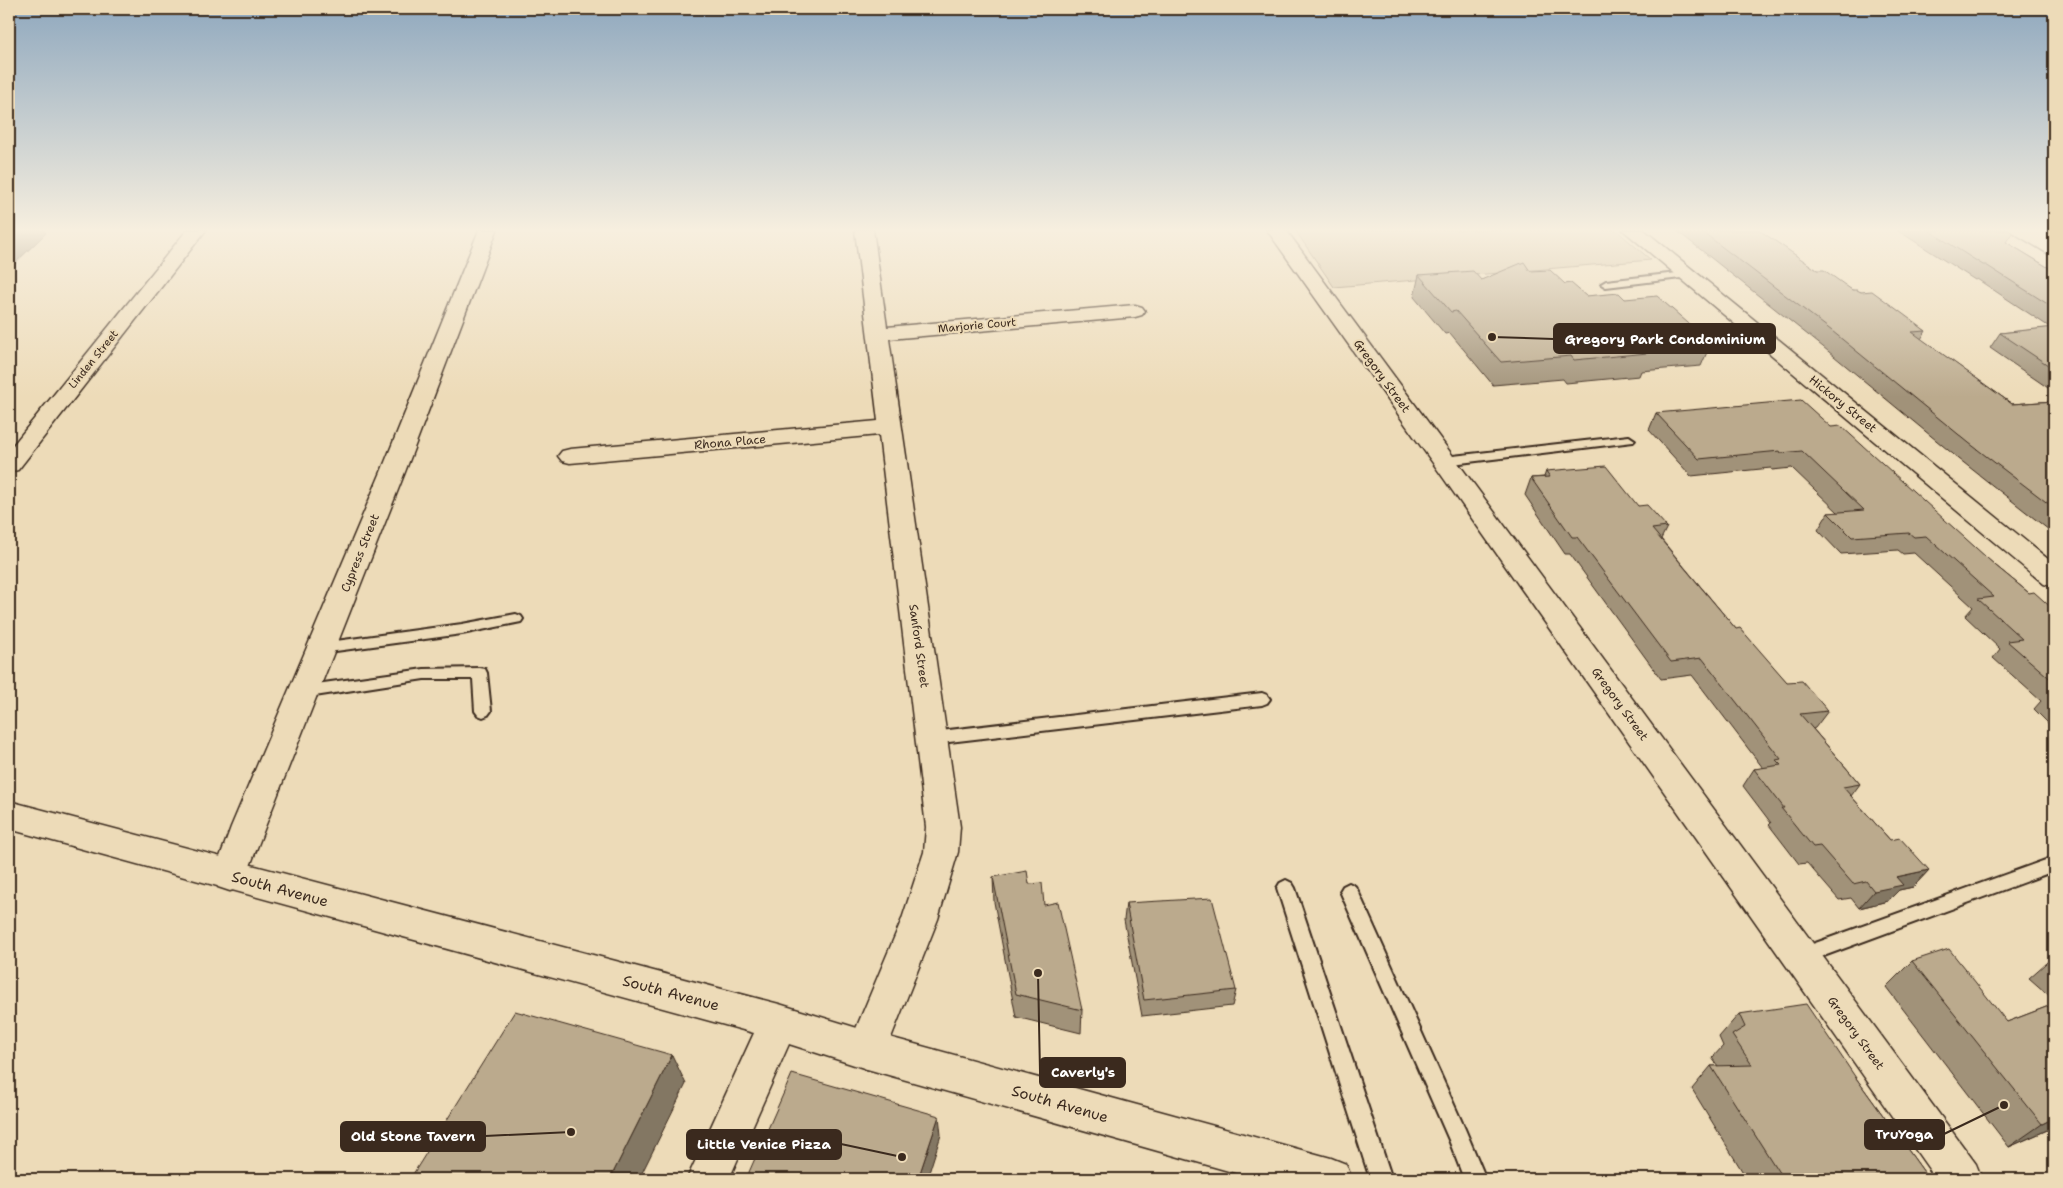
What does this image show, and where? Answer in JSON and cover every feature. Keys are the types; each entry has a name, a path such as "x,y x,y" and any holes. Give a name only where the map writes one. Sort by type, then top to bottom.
{"street":[{"name":"Linden Street","path":"9,465 153,285"},
{"name":"Cypress Street","path":"230,876 466,285"},
{"name":"Sanford Street","path":"866,1050 920,919 941,852 943,827 871,285"},
{"name":"Gregory Street","path":"1316,285 1961,1179"},
{"name":"Hickory Street","path":"1699,285 2054,578"},
{"name":"Marjorie Court","path":"878,334 1135,311"},
{"name":"Rhona Place","path":"570,456 890,427"},
{"name":"South Avenue","path":"9,815 230,876 779,1022 866,1050 1331,1179"},
{"path":"708,1179 779,1022"}],"lane":[{"path":"1444,460 1628,440"},
{"path":"321,648 462,629 516,619"},
{"path":"302,692 424,674 480,674 483,711"},
{"path":"932,738 1262,700"},
{"path":"1801,956 2054,864"},
{"path":"1286,888 1381,1179"},
{"path":"1349,891 1458,1136 1475,1179"}],"building":[{"path":"1428,285 1574,285 1586,296 1619,293 1625,299 1657,296 1711,343 1644,349 1648,353 1574,360 1571,356 1501,362 1456,311 1451,312"},
{"path":"1772,285 1846,285 1852,290 1861,292 1872,291 1926,331 1912,332 2012,404 2054,401 2054,508 1969,443 1832,331"},
{"path":"2018,285 2054,285 2054,308"},
{"path":"2054,327 2054,369 2000,333"},
{"path":"1801,400 1831,427 1841,426 1996,566 2029,593 2034,592 2054,610 2054,682 2007,641 2022,639 1978,599 1994,597 1926,536 1914,537 1909,533 1852,537 1828,513 1864,510 1802,451 1781,453 1780,451 1699,459 1656,413"},
{"path":"1606,466 1638,506 1647,505 1667,527 1652,529 1736,629 1740,628 1787,682 1802,681 1828,711 1800,714 1860,784 1843,787 1890,840 1900,838 1929,870 1896,877 1903,885 1874,891 1866,881 1853,884 1820,846 1813,847 1781,808 1784,808 1754,769 1781,765 1776,760 1781,759 1702,658 1671,662 1577,537 1572,537 1531,478 1550,477 1546,471"},
{"path":"1027,871 1029,884 1042,883 1044,905 1058,902 1082,1010 1016,994 993,877"},
{"path":"1212,898 1236,990 1144,1000 1126,903"},
{"path":"1949,949 2007,1022 2054,1004 2054,1118 2042,1124 1912,961"},
{"path":"1806,1004 1856,1078 1929,1179 1783,1179 1711,1066 1752,1065 1732,1035 1745,1027 1739,1014"},
{"path":"515,1011 672,1055 610,1179 410,1179"},
{"path":"792,1074 939,1116 918,1179 746,1179"}],"place":[{"name":"Gregory Park Condominium","path":"1492,337"},
{"name":"Caverly's","path":"1038,973"},
{"name":"TruYoga","path":"2004,1105"},
{"name":"Old Stone Tavern","path":"571,1132"},
{"name":"Little Venice Pizza","path":"902,1157"}]}
